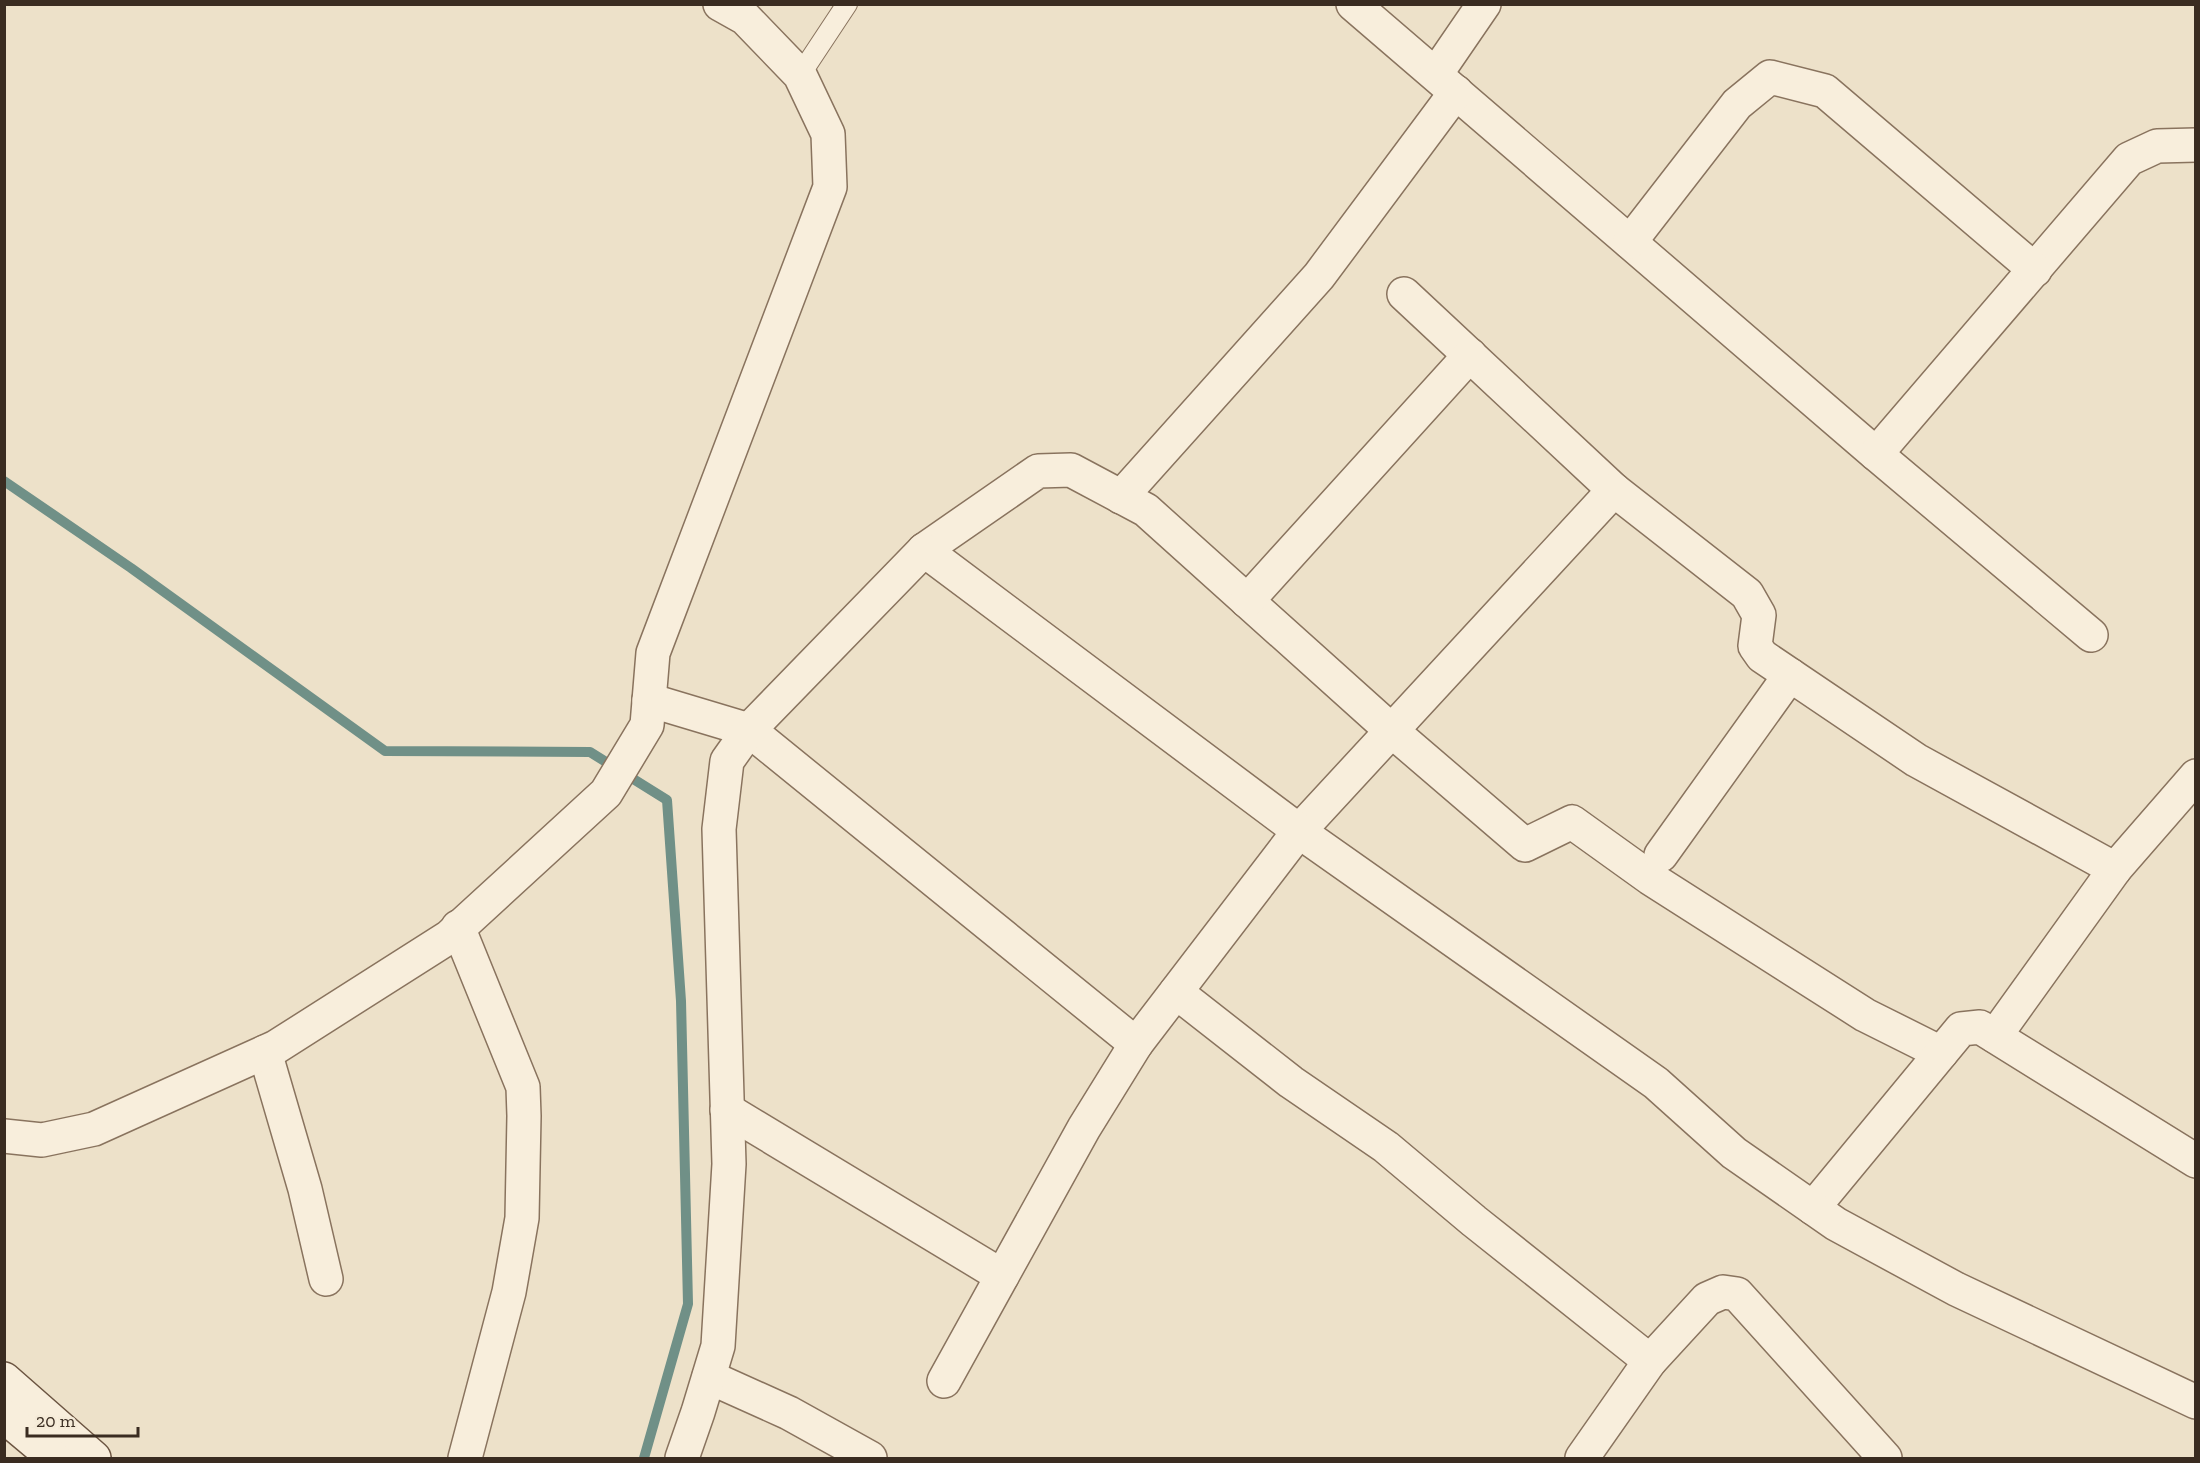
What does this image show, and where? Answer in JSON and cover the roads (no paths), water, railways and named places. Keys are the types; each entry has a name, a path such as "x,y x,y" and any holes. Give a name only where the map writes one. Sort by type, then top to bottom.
{"street":[{"path":"4,1136 42,1140 94,1129 276,1047 449,937 606,793 648,712 654,653 830,187 828,134 800,75 745,18 720,4"},
{"path":"1353,4 1876,454 2091,635"},
{"path":"1121,497 1319,276 1446,83 1484,4"},
{"path":"1630,242 1737,104 1770,77 1825,91 2035,270"},
{"path":"1876,454 2129,159 2157,146 2196,145"},
{"path":"1404,294 1614,490 1748,594 1759,615 1755,646 1762,656 1916,760 2115,869"},
{"path":"1247,601 1470,355"},
{"path":"682,1458 717,1346 729,1164 719,829 727,761 749,730 924,550 1038,471 1071,470 1146,510 1392,731 1525,845 1572,822 1650,878 1865,1015 1941,1053"},
{"path":"944,1381 1084,1128 1136,1044 1299,831 1614,490"},
{"path":"924,550 1299,831 1656,1083 1734,1153 1836,1224 1956,1290 2196,1402"},
{"path":"1661,855 1790,675"},
{"path":"648,712 749,730 1136,1044"},
{"path":"1995,1036 2115,869 2196,776"},
{"path":"458,927 523,1087 524,1116 522,1218 509,1292 465,1458"},
{"path":"1176,992 1291,1082 1386,1147 1474,1221 1650,1361"},
{"path":"1813,1208 1961,1029 1980,1027 2196,1161"},
{"path":"265,1052 305,1189 326,1279"},
{"path":"727,1110 1002,1276"},
{"path":"1582,1458 1621,1399 1650,1361 1707,1299 1723,1292 1737,1294 1885,1458"},
{"path":"709,1377 789,1413 870,1458"},
{"path":"4,1379 90,1457"},
{"path":"4,1416 54,1458"}],"lane":[{"path":"800,75 846,4"}],"waterway":[{"path":"4,481 131,568 385,751 590,752 667,800 681,1001 688,1304 644,1458"}]}
